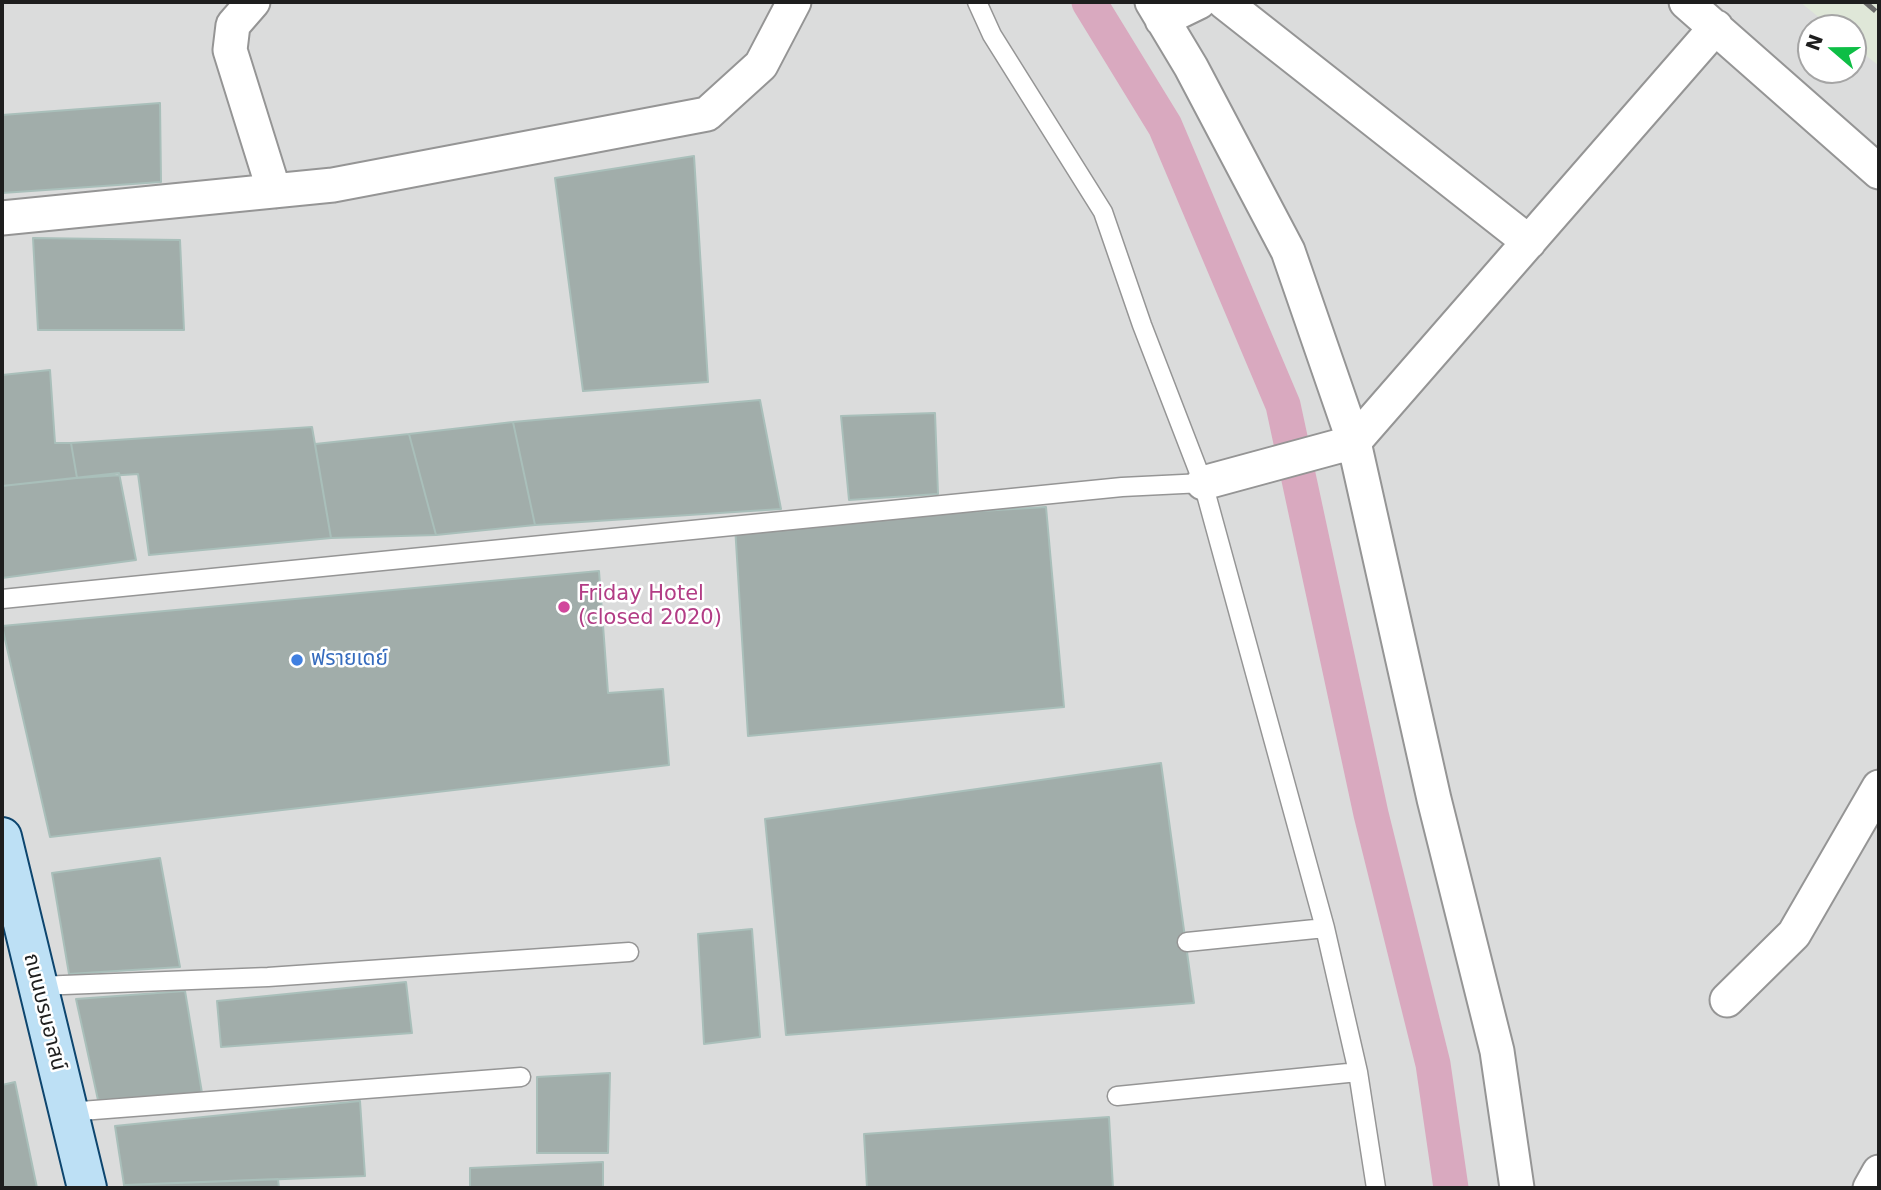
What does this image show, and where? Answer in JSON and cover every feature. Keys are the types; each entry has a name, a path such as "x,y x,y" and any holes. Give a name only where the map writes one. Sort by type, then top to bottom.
{"main road":[{"name":"ถนนบรมอาสน์","path":"2,837 6,874 38,986 87,1188"}],"street":[{"path":"253,2 233,25 230,50 274,191"},
{"path":"2,218 333,185 707,114 761,65 794,2"},
{"path":"1199,2 1157,11 1191,67 1288,251 1354,442 1434,799 1497,1051 1517,1188"},
{"path":"1224,2 1529,242"},
{"path":"1686,2 1879,172"},
{"path":"1203,483 1354,442 1716,27"},
{"path":"1727,1000 1794,934 1879,787"},
{"path":"1870,1188 1879,1172"}],"lane":[{"path":"977,2 992,35 1103,212 1142,325 1203,483 1325,928 1358,1072 1372,1188"},
{"path":"2,599 1122,487 1203,483"},
{"path":"1187,942 1325,928"},
{"path":"38,986 268,977 629,952"},
{"path":"1117,1096 1358,1072"},
{"path":"68,1112 522,1077"}],"shaded area":[{"path":"2,2 1879,2 1879,1188 2,1188"},
{"path":"1800,2 1879,2 1879,66 1867,56 1867,14 1815,14"}],"building":[{"path":"160,103 161,182 2,193 2,115"},
{"path":"694,156 708,382 583,391 555,178"},
{"path":"33,238 180,240 184,330 38,330"},
{"path":"50,370 55,443 71,443 77,478 2,486 2,375"},
{"path":"760,400 781,509 535,525 513,422"},
{"path":"935,413 938,494 849,500 841,416"},
{"path":"513,422 535,525 436,535 409,434"},
{"path":"312,427 331,538 149,555 138,474 77,478 71,443"},
{"path":"409,434 436,535 331,538 315,444"},
{"path":"119,473 136,560 2,578 2,486"},
{"path":"1046,507 1064,707 748,736 735,526"},
{"path":"599,571 608,693 663,689 669,765 50,837 2,626"},
{"path":"1161,763 1194,1003 786,1035 765,819"},
{"path":"160,858 180,967 69,974 52,873"},
{"path":"752,929 760,1037 704,1044 698,934"},
{"path":"406,982 412,1033 221,1047 217,1001"},
{"path":"185,991 202,1093 98,1100 76,999"},
{"path":"610,1073 608,1153 537,1153 537,1077"},
{"path":"15,1082 37,1188 2,1188 2,1085"},
{"path":"360,1101 365,1176 124,1185 115,1126"},
{"path":"1109,1117 1113,1188 867,1188 864,1134"},
{"path":"603,1162 603,1188 470,1188 470,1168"},
{"path":"278,1179 279,1188 124,1188 124,1185"}],"waterway":[{"path":"1089,2 1165,126 1283,405 1371,814 1433,1064 1451,1188"}],"railway":[{"path":"1865,2 1879,14"}],"place":[{"name":"Friday Hotel (closed 2020)","path":"564,607"},
{"name":"ฟรายเดย์","path":"297,660"}]}
